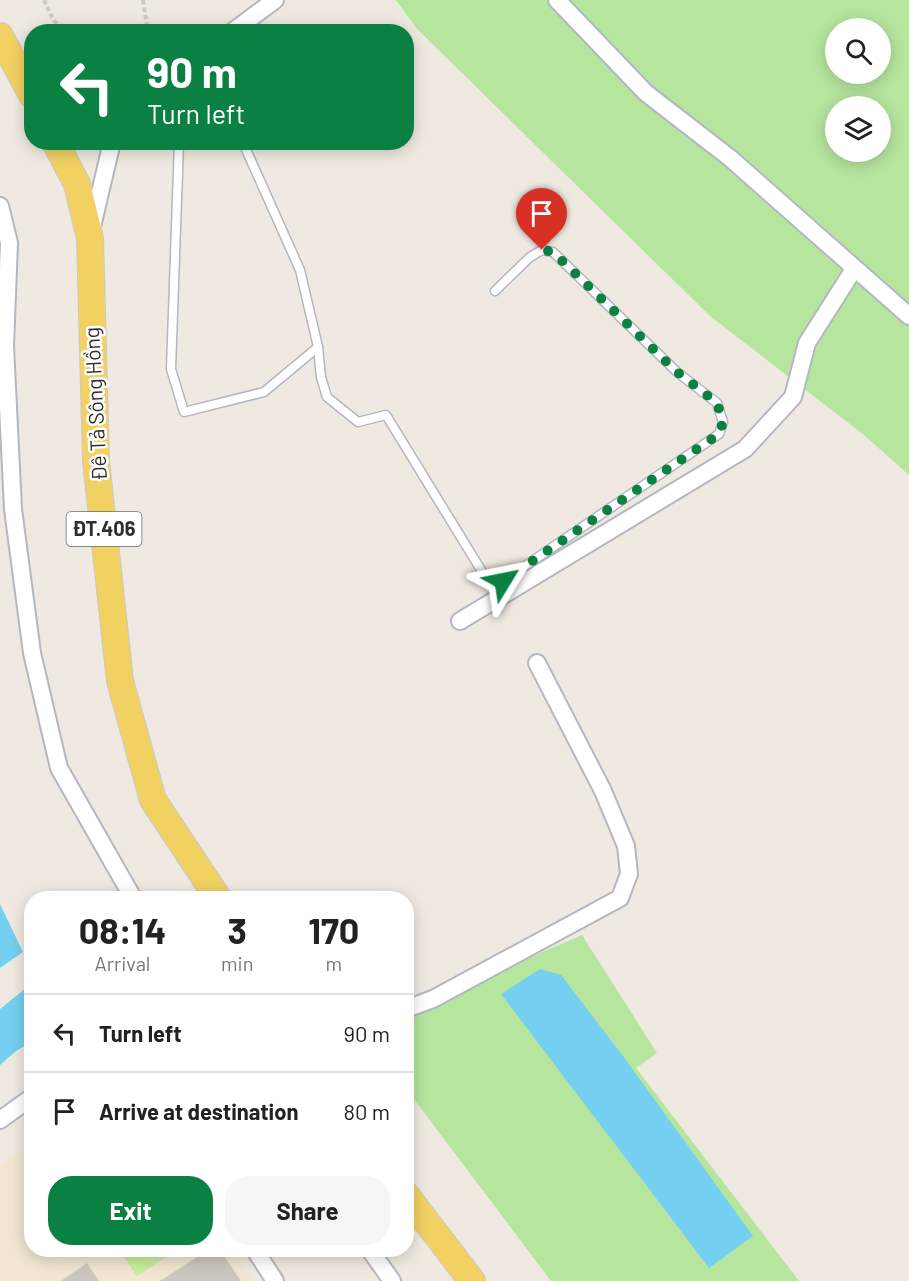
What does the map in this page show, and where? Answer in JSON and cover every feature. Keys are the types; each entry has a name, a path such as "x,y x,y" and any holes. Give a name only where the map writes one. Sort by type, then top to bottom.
{"main road":[{"path":"4,42 24,80"},
{"name":"Đê Tả Sông Hồng","path":"59,150 77,184 90,238 96,461 120,681 153,800 213,891"},
{"path":"414,1205 472,1281"}],"street":[{"path":"243,24 275,0"},
{"path":"557,0 646,93 730,158 909,316"},
{"path":"4,42 24,56"},
{"path":"90,238 110,150"},
{"path":"0,206 9,243 5,346 14,509 32,653 59,768 129,891"},
{"path":"460,621 745,449 793,397 807,343 854,269"},
{"path":"414,1006 433,999 620,898 629,874 626,846 603,791 537,663"},
{"path":"0,1120 24,1102"},
{"path":"260,1257 275,1281"},
{"path":"375,1257 392,1281"}],"lane":[{"path":"180,150 171,369 184,412 264,392 318,347"},
{"path":"246,150 300,270 327,397 358,422 386,416 489,583 503,581 719,434 723,422 717,403 677,372 553,252 542,250 530,257 495,291"}],"path":[{"path":"44,0 56,24"},
{"path":"143,0 147,24"}],"shaded area":[{"path":"24,1149 24,1257 237,1257 252,1281 0,1281 0,1166"}],"green space":[{"path":"396,0 909,0 909,475 864,435 710,316 417,29"},
{"path":"582,935 657,1053 636,1068 799,1281 551,1281 414,1099 414,1007"},
{"path":"124,1257 166,1257 137,1276"}],"water":[{"path":"0,904 23,952 0,968"},
{"path":"540,969 561,975 623,1056 753,1236 709,1268 501,994"},
{"path":"24,990 24,1046 0,1065 0,1009"}],"building":[{"path":"197,1257 225,1257 241,1281 160,1281"},
{"path":"87,1263 99,1281 61,1281"}],"route":[{"path":"503,581 719,434 723,422 717,403 677,372 553,252 542,250"}]}
